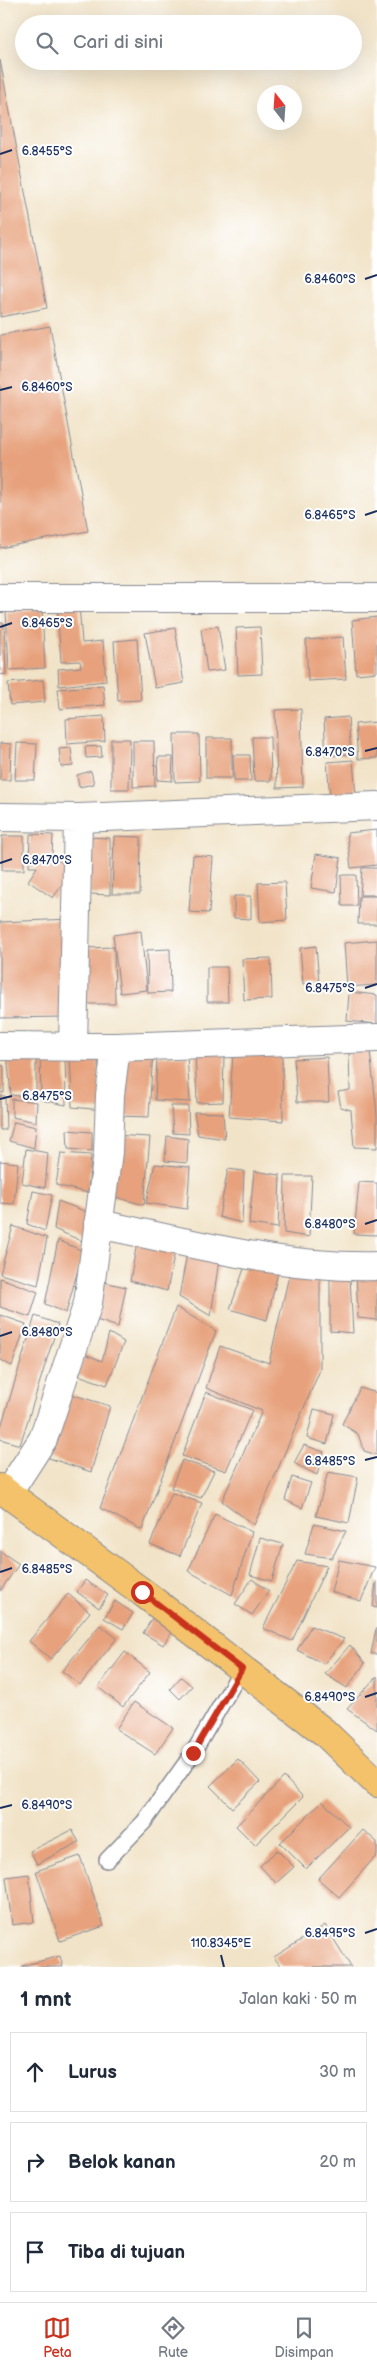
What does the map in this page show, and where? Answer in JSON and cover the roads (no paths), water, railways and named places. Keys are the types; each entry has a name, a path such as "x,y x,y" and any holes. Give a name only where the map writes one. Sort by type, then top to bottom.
{"main road":[{"path":"4,1491 324,1732 377,1783"}],"street":[{"path":"0,598 377,598"},
{"path":"0,817 78,818 377,806"},
{"path":"73,1046 78,818"},
{"path":"0,1046 116,1047 377,1038"},
{"path":"4,1491 43,1439 88,1303 108,1152 110,1094 116,1047"},
{"path":"98,1224 243,1254 295,1262 330,1266 377,1266"}],"lane":[{"path":"107,1860 149,1815 193,1753 242,1669"}]}
